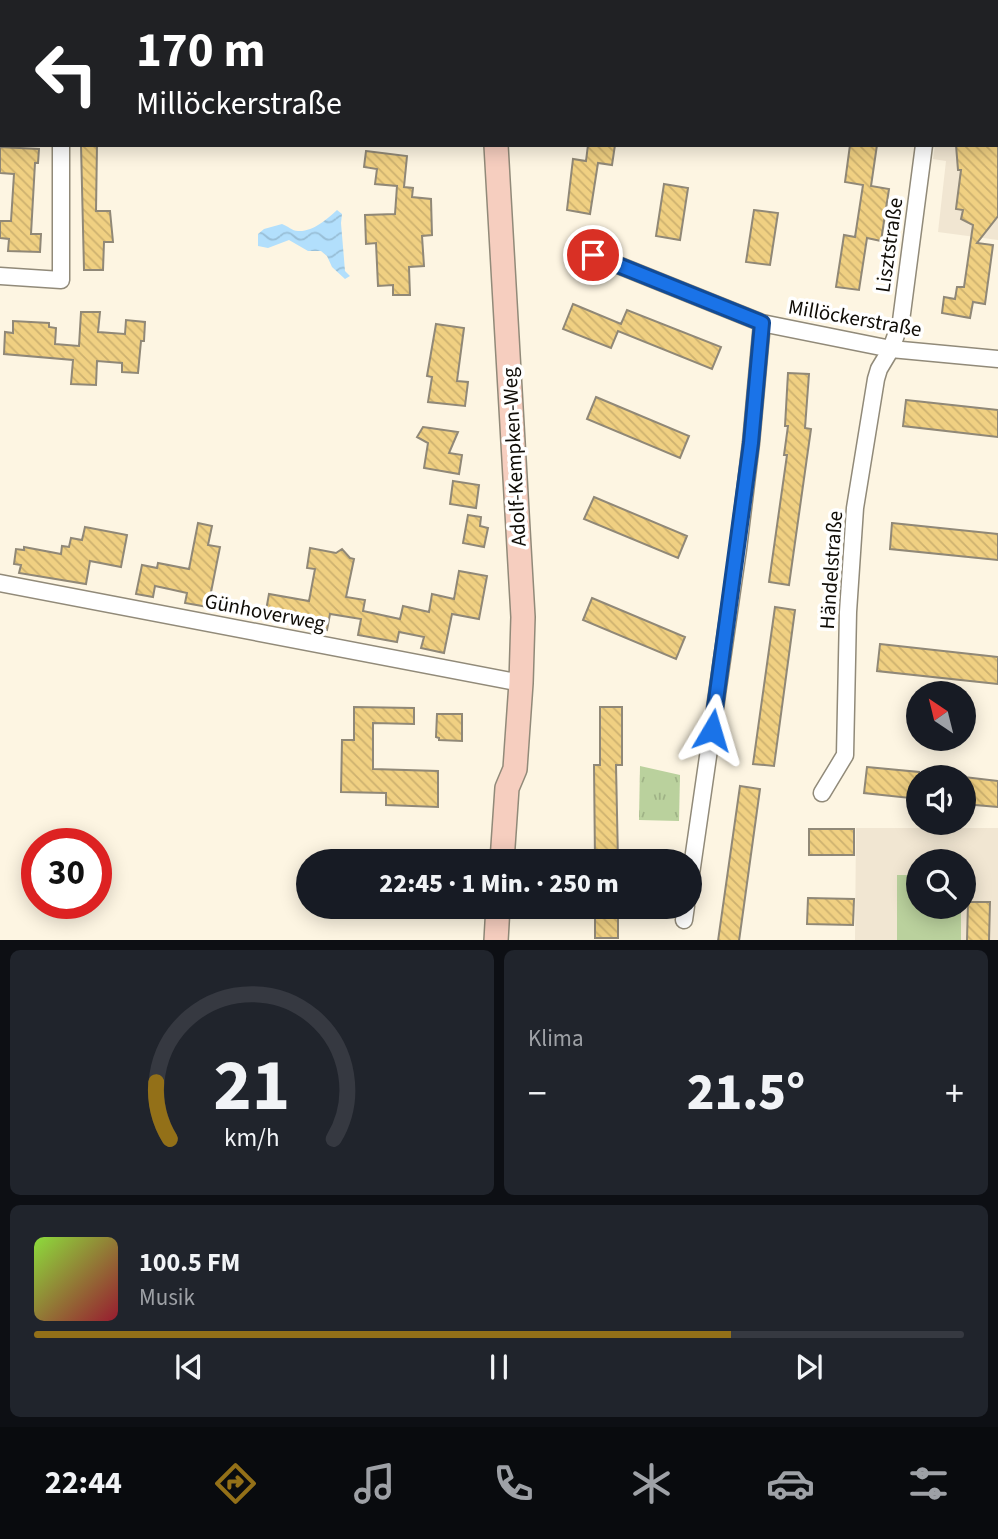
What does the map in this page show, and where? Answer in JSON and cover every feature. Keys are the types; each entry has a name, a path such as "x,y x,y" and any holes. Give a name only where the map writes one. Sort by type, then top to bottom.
{"main road":[{"name":"Adolf-Kempken-Weg","path":"496,147 523,617 515,769 507,788 503,849"},
{"name":"Adolf-Kempken-Weg","path":"515,769 521,789 517,849"},
{"path":"496,940 497,919"},
{"path":"510,940 512,919"}],"street":[{"path":"0,276 61,281 61,147"},
{"name":"Lisztstraße","path":"891,349 901,321 924,147"},
{"name":"Millöckerstraße","path":"593,255 762,323 891,349 998,359"},
{"path":"695,849 739,541 762,323"},
{"name":"Händelstraße","path":"822,793 845,755 848,612 855,508 876,379 891,349"},
{"name":"Günhoverweg","path":"0,583 521,682"}],"shaded area":[{"path":"935,147 998,147 998,240 938,232 946,161 933,159"},
{"path":"856,828 906,828 906,835 976,835 976,828 998,828 998,940 855,940"}],"green space":[{"path":"640,766 680,775 679,821 639,820"},
{"path":"897,875 906,875 906,919 961,919 961,940 897,940"}],"water":[{"path":"337,210 342,214 345,271 350,276 345,279 321,251 308,251 289,240 268,248 258,246 258,234 264,229 282,224 296,231 304,231 319,224"}],"building":[{"path":"0,147 39,149 38,163 35,163 31,234 41,234 40,252 8,251 9,239 0,238 0,221 11,221 14,174 0,173"},
{"path":"81,147 97,147 96,211 110,211 113,242 104,242 103,270 84,270"},
{"path":"588,147 615,147 612,165 598,163 590,214 567,210 573,159 586,161"},
{"path":"850,147 877,147 871,186 889,189 881,241 867,238 859,290 836,287 844,235 855,237 863,185 845,182"},
{"path":"956,147 998,147 998,216 977,243 993,245 985,304 973,302 970,318 942,313 944,297 955,299 957,287 964,287 973,225 961,219 963,210 956,209 961,170 958,170"},
{"path":"366,151 407,156 404,187 413,188 412,197 431,199 432,235 422,236 424,266 409,267 410,295 393,295 393,285 378,286 376,243 366,244 365,215 395,214 397,186 375,184 377,169 364,167"},
{"path":"664,184 688,188 680,240 656,236"},
{"path":"754,210 778,213 770,265 746,262"},
{"path":"573,304 621,324 627,310 721,347 712,369 618,331 611,348 563,329"},
{"path":"81,312 100,312 98,332 125,334 126,320 145,322 138,373 122,372 122,363 97,361 96,385 71,384 73,360 4,354 5,332 13,333 13,321 49,323 49,327 56,328 55,344 79,346"},
{"path":"436,324 464,328 457,381 468,382 465,406 428,402 432,377 427,376"},
{"path":"788,373 809,374 805,428 811,429 789,585 769,582 787,455 784,455 788,426 785,426"},
{"path":"596,397 689,436 680,458 587,419"},
{"path":"906,400 998,410 998,437 903,426"},
{"path":"423,427 458,432 449,453 462,455 459,474 424,468 428,443 417,437"},
{"path":"453,481 479,485 476,508 450,504"},
{"path":"594,497 687,536 678,558 584,519"},
{"path":"468,515 481,517 480,526 488,528 484,547 463,543"},
{"path":"198,523 212,526 208,545 220,547 208,607 185,603 187,593 155,586 153,597 136,594 142,565 157,568 158,563 189,569"},
{"path":"892,523 998,534 998,560 890,549"},
{"path":"85,527 127,535 121,567 90,561 86,584 19,573 21,565 14,564 16,549 24,550 24,547 61,554 62,546 69,547 71,538 82,540"},
{"path":"310,548 336,553 342,549 354,559 346,597 365,600 363,611 400,619 403,606 429,612 432,594 454,599 459,571 487,576 479,619 452,614 444,653 421,648 424,637 399,632 397,642 358,635 361,619 330,614 327,630 265,616 269,594 309,601 315,569 307,568"},
{"path":"592,598 685,637 676,659 583,620"},
{"path":"775,607 795,610 774,766 753,764"},
{"path":"880,644 998,657 998,684 877,671"},
{"path":"354,707 414,708 414,724 373,723 373,769 438,771 438,807 386,805 386,793 341,792 342,740 354,740"},
{"path":"600,707 622,707 622,765 616,765 618,849 595,849 594,765 600,765"},
{"path":"437,714 462,714 462,741 439,740 436,737"},
{"path":"867,767 906,771 906,798 864,793"},
{"path":"976,778 998,781 998,807 976,805"},
{"path":"740,786 760,789 739,940 718,940"},
{"path":"809,829 854,829 854,855 809,855"},
{"path":"808,898 854,899 853,925 807,924"},
{"path":"976,902 990,902 989,940 967,940 968,919 976,919"},
{"path":"595,919 618,919 618,938 595,938"}],"route":[{"path":"593,255 762,323 738,549 712,730"}]}
